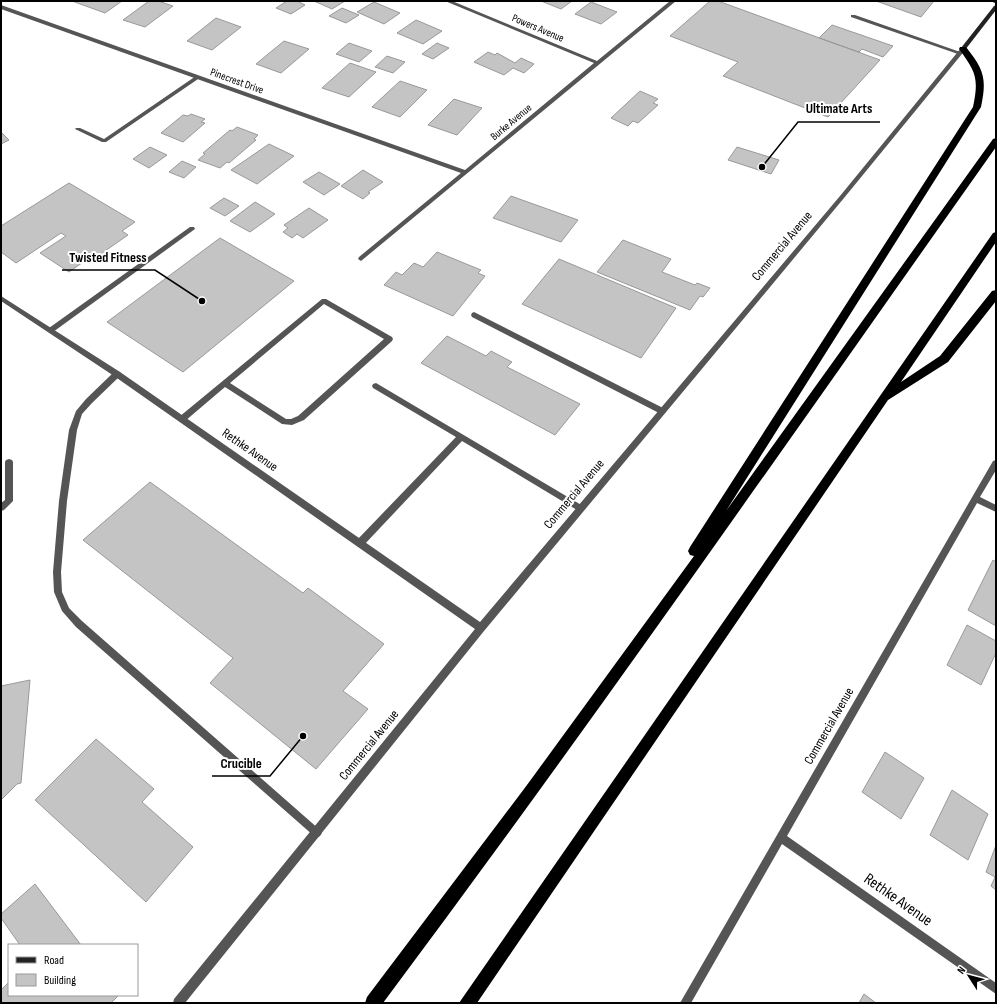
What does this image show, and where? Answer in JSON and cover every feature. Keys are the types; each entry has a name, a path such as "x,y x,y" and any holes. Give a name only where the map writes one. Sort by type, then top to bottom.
{"highway":[{"path":"612,680 978,107 982,85 977,67 962,52"},
{"path":"373,1003 449,904 612,680 996,141"},
{"path":"467,1003 996,235"},
{"path":"883,399 944,359 996,294"}],"street":[{"name":"Powers Avenue","path":"448,1 598,63"},
{"name":"Burke Avenue","path":"361,259 673,1"},
{"name":"Pinecrest Drive","path":"1,7 466,172"},
{"name":"Commercial Avenue","path":"178,1003 317,833 481,628 842,197 962,52 996,7"},
{"path":"853,16 962,52"},
{"path":"78,129 104,141 198,77"},
{"path":"51,330 192,229"},
{"name":"Rethke Avenue","path":"1,298 117,374 481,628"},
{"path":"182,419 225,383 324,301 389,339 301,418 292,422 285,422 225,383"},
{"path":"474,315 662,411"},
{"path":"117,374 88,401 79,413 73,430 63,500 57,572 58,592 66,611 317,833"},
{"path":"376,386 580,508"},
{"path":"360,543 461,437"},
{"path":"1,508 9,501 9,462"},
{"name":"Commercial Avenue","path":"685,1003 996,463"},
{"path":"976,499 996,509"},
{"name":"Rethke Avenue","path":"781,838 996,989"}],"building":[{"path":"72,1 122,1 105,13"},
{"path":"149,1 158,1 173,6 145,27 123,20"},
{"path":"287,1 297,1 305,5 291,14 276,8"},
{"path":"314,1 345,1 332,9"},
{"path":"541,1 572,1 561,9"},
{"path":"710,1 718,1 880,60 828,117 723,76 738,62 670,36"},
{"path":"876,1 934,1 921,17"},
{"path":"374,2 400,13 384,24 357,12"},
{"path":"591,2 617,12 601,24 575,14"},
{"path":"342,8 359,15 346,23 329,16"},
{"path":"216,18 241,27 212,50 187,41"},
{"path":"416,20 442,31 423,44 397,33"},
{"path":"832,25 893,46 883,57 862,49 859,52 819,38"},
{"path":"284,41 309,49 281,73 256,64"},
{"path":"349,43 372,51 359,62 336,54"},
{"path":"437,43 449,48 433,59 422,54"},
{"path":"488,52 495,55 497,53 515,63 521,58 534,64 524,73 513,68 504,75 474,62"},
{"path":"387,56 405,62 393,73 375,67"},
{"path":"350,63 376,72 349,97 322,88"},
{"path":"400,81 427,90 400,117 372,107"},
{"path":"640,91 658,99 653,103 658,105 638,123 633,121 628,126 611,118"},
{"path":"454,99 482,108 457,135 428,125"},
{"path":"191,114 205,119 201,122 205,123 183,142 161,133 183,115 188,116"},
{"path":"237,127 258,135 254,139 256,140 229,163 227,162 220,168 198,160 205,154 203,153 230,130 232,131"},
{"path":"1,132 9,140 1,144"},
{"path":"269,144 294,156 257,184 231,170"},
{"path":"150,147 167,155 149,168 133,159"},
{"path":"737,147 779,160 771,174 728,160"},
{"path":"182,161 196,167 184,178 169,172"},
{"path":"363,170 383,182 368,192 370,193 363,199 341,186"},
{"path":"319,172 340,184 324,195 303,182"},
{"path":"69,183 135,222 122,231 128,235 92,260 89,258 69,272 40,253 66,236 61,233 16,263 1,252 1,226"},
{"path":"511,196 578,220 561,242 493,218"},
{"path":"224,198 239,206 225,216 210,208"},
{"path":"255,202 275,214 250,232 230,221"},
{"path":"309,208 328,220 303,238 297,234 292,238 283,232 288,228 284,225"},
{"path":"220,238 294,281 183,372 107,322"},
{"path":"623,240 671,259 662,272 695,285 697,283 710,288 703,297 700,296 690,310 597,272"},
{"path":"437,252 481,270 478,273 485,276 453,316 384,285 396,272 402,275 414,263 423,267"},
{"path":"559,259 676,308 641,358 522,304"},
{"path":"447,336 486,356 491,351 512,362 507,367 580,404 555,435 421,363"},
{"path":"150,482 303,593 308,588 384,644 343,691 368,709 316,769 210,683 233,658 83,540"},
{"path":"993,560 996,562 996,626 968,610"},
{"path":"967,625 996,641 996,653 981,685 947,665"},
{"path":"30,680 21,783 17,784 1,800 1,686"},
{"path":"96,739 154,789 142,802 193,847 146,902 35,800"},
{"path":"885,752 924,778 901,819 862,792"},
{"path":"952,790 988,814 968,860 930,835"},
{"path":"996,845 996,890 991,886 995,877 986,872"},
{"path":"35,884 80,944 19,944 1,918 1,914"},
{"path":"8,983 8,996 118,996 111,1003 1,1003 1,990"},
{"path":"864,994 876,1003 859,1003"}],"place":[{"name":"Ultimate Arts","path":"762,167"},
{"name":"Twisted Fitness","path":"202,301"},
{"name":"Crucible","path":"303,736"}]}
